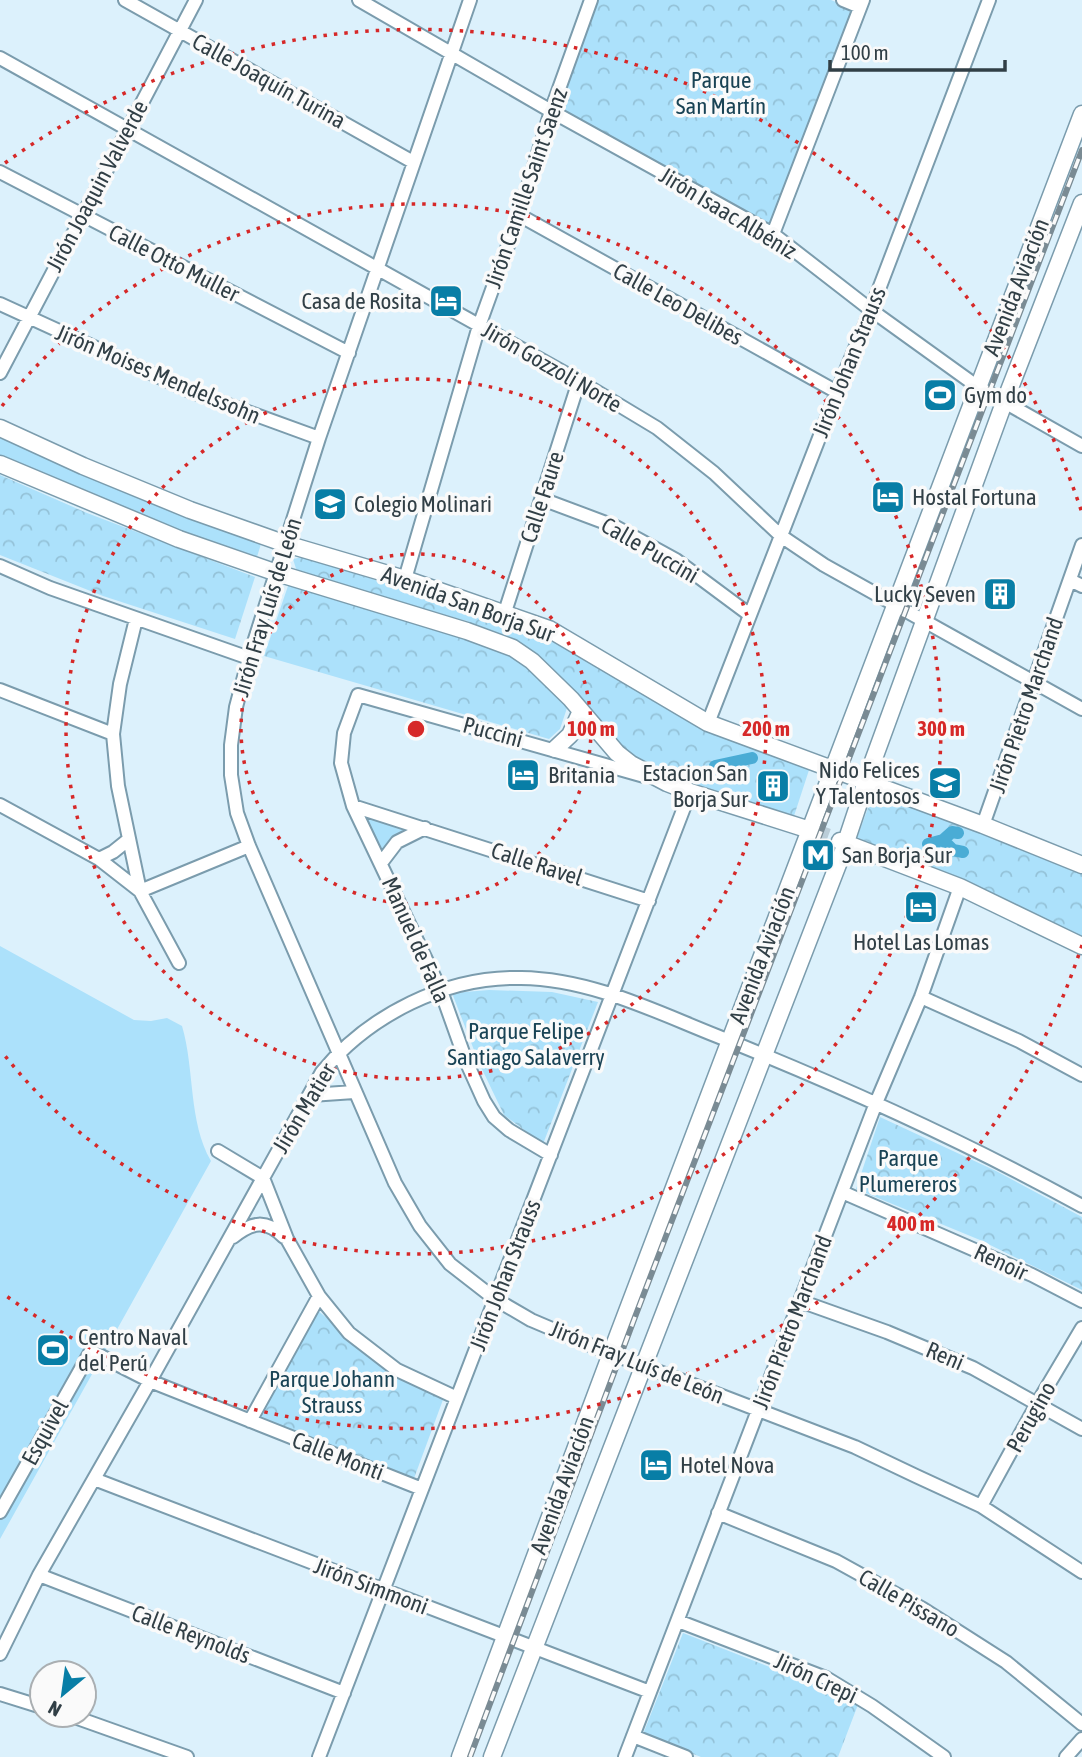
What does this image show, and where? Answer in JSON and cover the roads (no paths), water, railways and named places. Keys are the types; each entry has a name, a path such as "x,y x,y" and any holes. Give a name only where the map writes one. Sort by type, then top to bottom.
{"main road":[{"name":"Avenida Aviación","path":"460,1757 1082,114"},
{"name":"Avenida Aviación","path":"492,1757 764,1055 1004,402 1082,202"},
{"name":"Avenida San Borja Sur","path":"0,428 190,510 286,544 505,612 549,629 708,723 983,825 1082,865"},
{"name":"Avenida San Borja Sur","path":"0,464 127,519 277,573 467,631 513,648 532,661 617,753 631,764 690,792 811,831"},
{"path":"555,749 570,735 581,711"},
{"path":"843,842 960,887 1082,946"}],"street":[{"name":"Calle Joaquín Turina","path":"125,0 413,162"},
{"name":"Jirón Joaquin Valverde","path":"0,373 196,0"},
{"name":"Jirón Isaac Albéniz","path":"359,0 551,111 773,234 871,310 978,387 1082,446"},
{"name":"Jirón Fray Luís de León","path":"470,0 319,439 236,707 231,745 231,775 237,813 249,846 395,1183 420,1226 450,1264 495,1299 531,1320 855,1447 981,1506 1082,1572"},
{"name":"Jirón Camille Saint Saenz","path":"405,579 479,326 591,0"},
{"path":"773,234 861,4 843,0"},
{"name":"Jirón Johan Strauss","path":"708,723 871,310 989,0"},
{"name":"Jirón Gozzoli Norte","path":"0,58 579,381 657,428 714,473 781,536 824,565 1082,709"},
{"name":"Calle Otto Muller","path":"0,172 349,353"},
{"name":"Calle Leo Delibes","path":"519,215 837,392"},
{"name":"Jirón Moises Mendelssohn","path":"0,304 190,391 319,439"},
{"name":"Calle Faure","path":"505,612 579,381"},
{"name":"Calle Puccini","path":"542,499 614,526 676,560 750,615"},
{"name":"Jirón Pietro Marchand","path":"983,825 1082,545"},
{"path":"0,566 50,588 249,658"},
{"path":"1069,580 1082,586"},
{"path":"136,619 120,684 113,734 118,786 140,891 179,964"},
{"path":"0,690 113,734"},
{"name":"Puccini","path":"358,695 667,783"},
{"name":"Manuel de Falla","path":"358,695 344,733 341,763 353,806 441,990 466,1061 484,1101 494,1117 509,1130 551,1155"},
{"name":"Jirón Johan Strauss","path":"319,1757 690,792"},
{"path":"0,805 99,859 140,891"},
{"name":"Calle Ravel","path":"353,806 649,901"},
{"path":"381,863 397,842 425,828"},
{"path":"99,859 128,840"},
{"path":"140,891 249,846"},
{"name":"Jirón Pietro Marchand","path":"625,1757 876,1102 921,997 960,887"},
{"name":"Jirón Matier","path":"0,1654 39,1575 322,1072 337,1054 384,1017 441,990 480,980 520,978 563,980 612,994 876,1102 1005,1163 1082,1206"},
{"path":"921,997 1020,1041 1082,1075"},
{"path":"311,1095 354,1092"},
{"path":"218,1151 263,1178 287,1239 319,1296 349,1333 397,1370 457,1398"},
{"name":"Renoir","path":"842,1192 1032,1275 1082,1301"},
{"path":"226,1243 242,1230 264,1224 276,1228 287,1239"},
{"path":"250,1421 319,1296"},
{"name":"Reni","path":"800,1301 887,1332 973,1368 1082,1429"},
{"name":"Perugino","path":"981,1506 1082,1328"},
{"name":"Calle Monti","path":"96,1354 150,1381 422,1489"},
{"name":"Esquivel","path":"0,1513 96,1354"},
{"name":"Jirón Simmoni","path":"94,1479 650,1692"},
{"name":"Calle Pissano","path":"718,1513 836,1561 923,1609 1006,1662 1082,1724"},
{"name":"Calle Reynolds","path":"39,1575 344,1693"},
{"name":"Jirón Crepi","path":"678,1621 826,1678 873,1706 944,1757"},
{"path":"0,1694 28,1703"},
{"path":"98,1725 187,1757"},
{"path":"633,1736 686,1757"},
{"path":"1066,1757 1082,1740"}],"waterway":[{"path":"715,766 752,758"},
{"path":"928,844 943,840 952,832 958,833"},
{"path":"943,840 953,850 963,852"}],"tunnel":[{"path":"813,831 840,841"}],"railway":[{"path":"470,1757 635,1317 1082,150"}],"place":[{"name":"Casa de Rosita","path":"446,301"},
{"name":"Gym do","path":"940,395"},
{"name":"Hostal Fortuna","path":"888,497"},
{"name":"Colegio Molinari","path":"330,504"},
{"name":"Lucky Seven","path":"1000,594"},
{"name":"Britania","path":"523,775"},
{"name":"Nido Felices Y Talentosos","path":"945,783"},
{"name":"Estacion San Borja Sur","path":"773,786"},
{"name":"San Borja Sur","path":"818,855"},
{"name":"Hotel Las Lomas","path":"921,907"},
{"name":"Centro Naval del Perú","path":"53,1350"},
{"name":"Hotel Nova","path":"656,1465"}],"park label":[{"name":"Parque San Martín","path":"721,93"},
{"name":"Parque Felipe Santiago Salaverry","path":"526,1044"},
{"name":"Parque Plumereros","path":"908,1171"},
{"name":"Parque Johann Strauss","path":"332,1392"}]}
